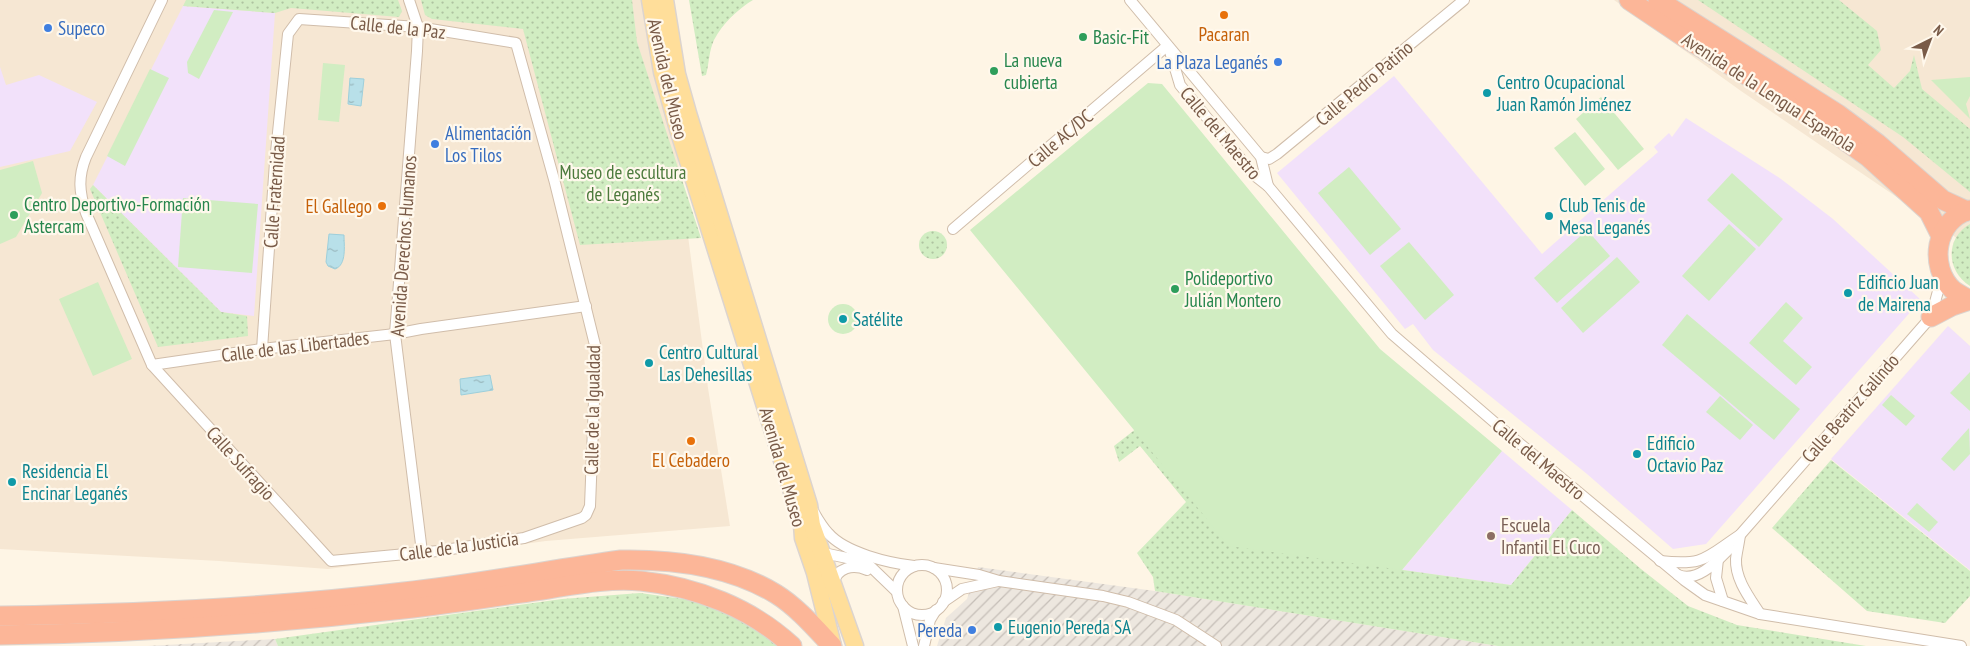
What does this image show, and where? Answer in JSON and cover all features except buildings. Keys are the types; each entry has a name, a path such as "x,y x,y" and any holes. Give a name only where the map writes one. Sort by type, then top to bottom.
{"highway":[{"name":"Avenida de la Lengua Española","path":"1629,0 1688,40 1789,101 1868,157 1929,212 1941,236"},
{"name":"Avenida de la Lengua Española","path":"1658,0 1838,114 1877,143 1943,200 1968,211"},
{"path":"1967,299 1953,290 1941,272 1938,253 1941,236 1953,220 1968,211"},
{"path":"1931,317 1967,299"},
{"path":"0,616 243,607 405,592 612,561 648,559 712,568 758,584 777,595 792,607 832,646"},
{"path":"0,636 95,634 242,626 395,610 622,580 665,585 707,595 730,604 760,620 792,646"},
{"path":"0,645 95,634"}],"main road":[{"name":"Avenida del Museo","path":"650,0 662,72 677,126 802,524 803,538 817,578 832,646"},
{"name":"Avenida del Museo","path":"665,0 678,74 688,113 801,478 809,505 812,525 855,646"}],"street":[{"name":"Calle Sufragio","path":"162,0 86,157 80,176 79,187 86,213 152,365 331,561"},
{"name":"Avenida Derechos Humanos","path":"409,0 418,27 395,334 422,552"},
{"name":"Calle del Maestro","path":"1130,0 1260,157 1268,186 1392,334 1660,561 1705,595 1760,614 1961,646"},
{"name":"Calle Pedro Patiño","path":"1260,157 1269,159 1277,154 1464,0"},
{"name":"Calle de la Paz","path":"288,34 299,19 418,27 516,42"},
{"name":"Calle Fraternidad","path":"262,349 275,162 288,34"},
{"name":"Calle de la Igualdad","path":"516,42 555,183 596,349 590,506 584,517"},
{"name":"Calle del Maestro","path":"1168,47 1180,85 1254,175 1263,184 1268,186"},
{"name":"Calle AC/DC","path":"953,229 1168,47"},
{"name":"Calle Beatriz Galindo","path":"1677,574 1693,577 1704,571 1740,537 1931,317 1941,272"},
{"name":"Calle de las Libertades","path":"152,365 262,349 395,334 586,306"},
{"path":"809,505 828,534 837,541 884,561 915,566"},
{"name":"Calle de la Justicia","path":"331,561 422,552 524,538 584,517"},
{"path":"802,524 814,549 821,553 861,562 870,566 897,592 913,646"},
{"path":"1740,537 1736,560 1738,575 1760,614"},
{"name":"Calle Beatriz Galindo","path":"1660,561 1681,563 1699,561 1740,537"},
{"path":"1721,548 1716,578 1723,602"},
{"path":"897,592 901,575 907,569 923,565 979,575 999,581 1102,596 1128,602 1176,620 1216,646"},
{"path":"833,584 838,573 848,568 863,568 877,573"},
{"path":"924,646 930,620 946,594 943,577 934,568"},
{"path":"902,605 915,614 930,613 962,589 999,581"}],"shaded area":[{"path":"0,0 657,0 708,388 730,526 546,541 328,569 0,549"},
{"path":"1614,0 1970,0 1970,247 1741,91"},
{"path":"183,6 275,13 254,316 221,312 93,185"},
{"path":"0,67 6,85 39,75 97,102 70,151 0,167"},
{"path":"1394,76 1542,254 1658,152 1654,147 1669,133 1672,137 1686,118 1781,179 1833,219 1921,300 1706,544 1673,549 1587,474 1433,350 1413,324 1405,329 1277,173"},
{"path":"1948,326 1970,346 1970,570 1831,459"},
{"name":"Escuela Infantil El Cuco","path":"1502,451 1572,510 1511,585 1402,570"},
{"path":"978,567 1155,591 1498,646 937,646 946,618 967,599"},
{"path":"275,639 278,646 147,646"}],"green space":[{"path":"186,0 398,0 402,11 399,17 291,8 275,13 183,6"},
{"name":"Museo de escultura de Leganés","path":"421,0 632,0 637,42 701,238 580,245 523,29 432,19 425,15"},
{"path":"689,0 753,0 731,17 722,28 711,48 706,75 702,76"},
{"path":"1698,0 1839,0 1877,31 1881,50 1868,65 1894,88 1910,71 1914,55 1922,89 1970,129 1970,192 1903,137"},
{"path":"214,10 233,12 199,79 188,73 187,62"},
{"path":"323,63 345,65 339,122 318,120"},
{"path":"150,69 169,78 125,166 107,156"},
{"path":"1970,77 1970,96 1966,104 1970,119 1931,80"},
{"name":"Polideportivo Julián Montero","path":"1148,83 1162,84 1380,349 1502,451 1402,570 1229,546 970,230"},
{"path":"1601,97 1644,149 1618,170 1576,119"},
{"path":"1575,132 1605,169 1585,186 1554,148"},
{"name":"Centro Deportivo-Formación Astercam","path":"33,161 42,193 16,237 0,244 0,170"},
{"path":"1349,167 1401,229 1370,255 1318,193"},
{"path":"1732,173 1783,219 1759,247 1707,200"},
{"path":"93,185 221,312 247,316 248,336 158,347 90,189"},
{"path":"183,198 258,204 252,273 178,267"},
{"path":"1729,224 1756,249 1709,301 1682,276"},
{"path":"1970,224 1970,286 1956,272 1952,255 1956,237"},
{"path":"1587,230 1610,256 1557,303 1534,278"},
{"path":"933,231 943,235 947,245 943,255 933,259 923,255 919,245 923,235"},
{"path":"1409,242 1454,295 1425,320 1380,266"},
{"path":"1617,257 1640,282 1583,333 1561,308"},
{"path":"98,282 132,359 93,376 59,299"},
{"path":"1786,302 1803,318 1783,341 1812,367 1796,385 1749,343"},
{"path":"843,304 853,309 858,319 853,329 843,334 833,329 828,319 833,309"},
{"path":"1687,314 1800,409 1774,440 1662,345"},
{"path":"1970,372 1970,411 1950,393"},
{"path":"1891,395 1915,416 1906,426 1882,405"},
{"path":"1720,396 1753,425 1740,440 1706,412"},
{"path":"1146,421 1403,570 1511,585 1572,510 1688,606 1737,625 1866,646 1498,646 1155,591 1153,577 1137,553 1186,502 1140,446 1119,462 1114,446"},
{"path":"1969,428 1970,454 1954,471 1941,459"},
{"path":"1831,460 1970,571 1970,596 1945,623 1867,611 1772,528"},
{"path":"1917,503 1938,522 1929,532 1907,514"},
{"path":"640,593 705,602 757,628 779,646 278,646 275,639 562,599"}],"water":[{"path":"350,78 364,79 361,106 348,104"},
{"path":"329,234 344,235 343,259 339,267 335,269 328,266 326,262"},
{"path":"490,375 493,390 461,395 460,379"}],"place":[{"name":"Pacaran","path":"1224,15"},
{"name":"Supeco","path":"48,28"},
{"name":"Basic-Fit","path":"1083,37"},
{"name":"La Plaza Leganés","path":"1278,62"},
{"name":"La nueva cubierta","path":"994,71"},
{"name":"Centro Ocupacional Juan Ramón Jiménez","path":"1487,93"},
{"name":"Alimentación Los Tilos","path":"435,144"},
{"name":"El Gallego","path":"382,206"},
{"name":"Centro Deportivo-Formación Astercam","path":"14,215"},
{"name":"Club Tenis de Mesa Leganés","path":"1549,216"},
{"name":"Polideportivo Julián Montero","path":"1175,289"},
{"name":"Edificio Juan de Mairena","path":"1848,293"},
{"name":"Satélite","path":"843,319"},
{"name":"Centro Cultural Las Dehesillas","path":"649,363"},
{"name":"El Cebadero","path":"691,441"},
{"name":"Edificio Octavio Paz","path":"1637,454"},
{"name":"Residencia El Encinar Leganés","path":"12,482"},
{"name":"Escuela Infantil El Cuco","path":"1491,536"},
{"name":"Eugenio Pereda SA","path":"998,627"},
{"name":"Pereda","path":"972,630"}]}
